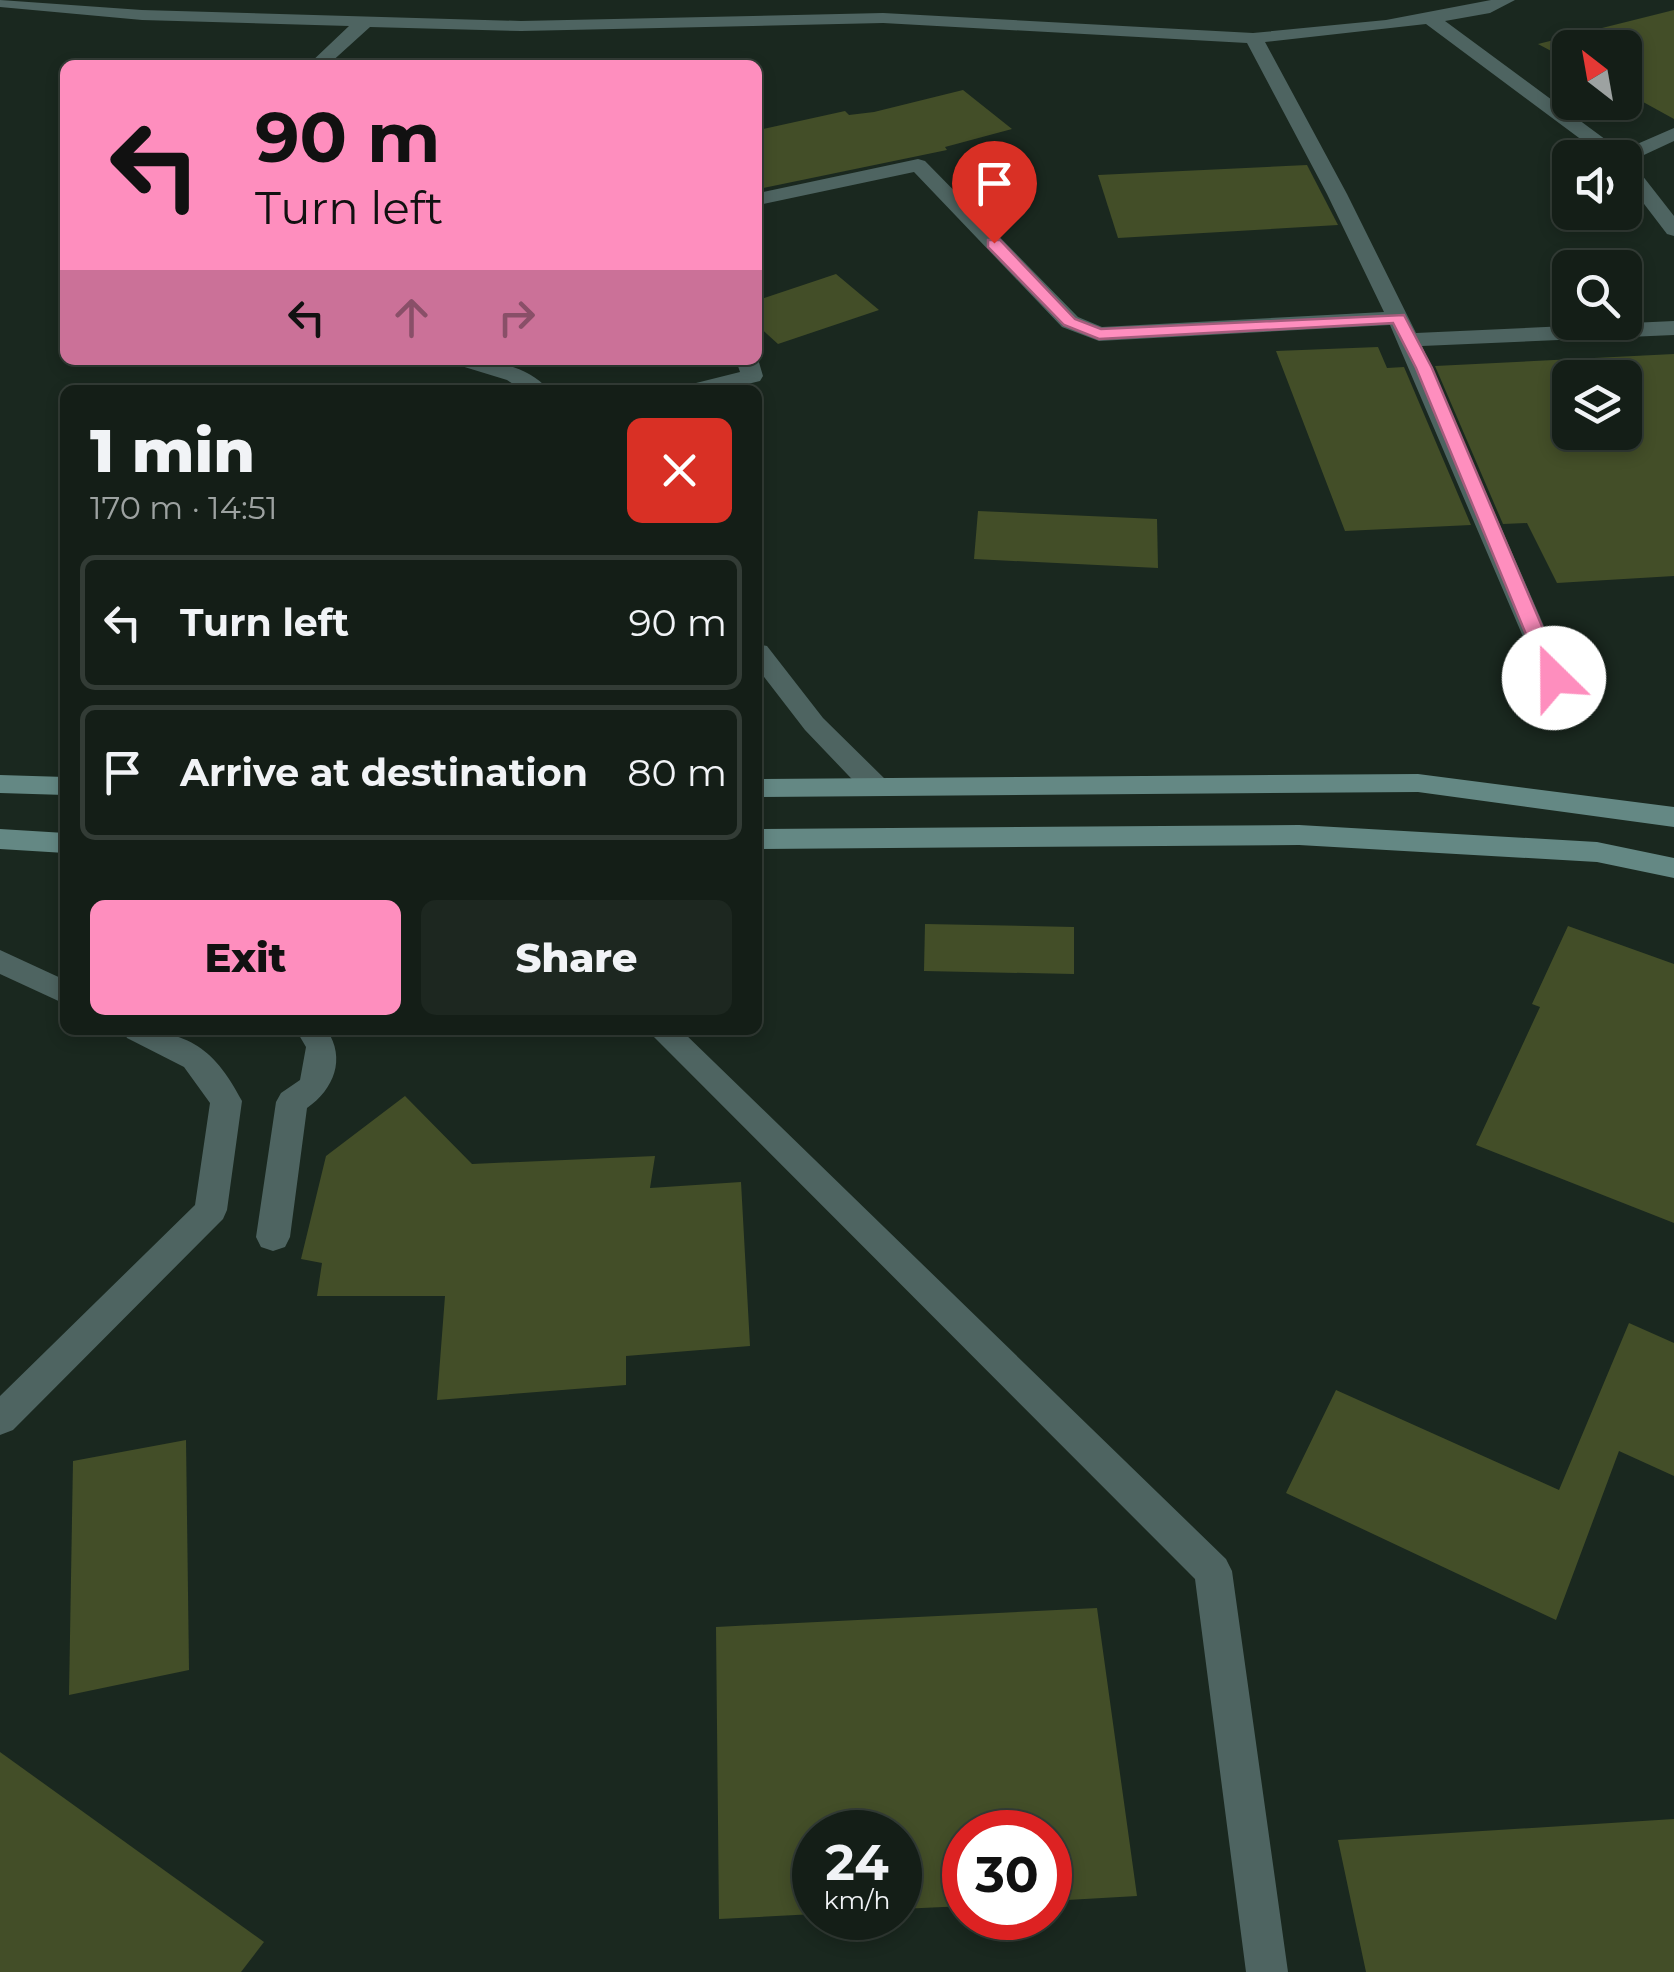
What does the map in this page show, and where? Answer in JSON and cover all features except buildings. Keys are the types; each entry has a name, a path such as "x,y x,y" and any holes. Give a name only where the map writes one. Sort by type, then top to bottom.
{"main road":[{"path":"762,788 1418,782 1674,817"},
{"path":"0,784 60,786"},
{"path":"762,839 1299,834 1598,852 1674,868"},
{"path":"0,840 60,843"}],"street":[{"path":"0,2 142,15 521,26 883,18 1253,38 1430,18 1484,9 1506,0"},
{"path":"1430,18 1596,140"},
{"path":"323,60 367,20"},
{"path":"1253,38 1290,101 1410,340 1554,678"},
{"path":"1642,148 1674,134"},
{"path":"762,198 918,165 1070,322 1099,334 1398,318"},
{"path":"1642,188 1674,230"},
{"path":"1410,340 1674,328"},
{"path":"481,365 530,385"},
{"path":"716,385 752,376 749,365"},
{"path":"762,657 814,724 878,789"},
{"path":"0,961 60,991"},
{"path":"0,1419 211,1210 226,1101 195,1059 148,1035"},
{"path":"274,1237 292,1102 315,1086 321,1046 314,1035"},
{"path":"667,1035 1213,1571 1267,1972"}],"route":[{"path":"994,243 1070,322 1099,334 1398,318 1424,368 1554,678"}]}
